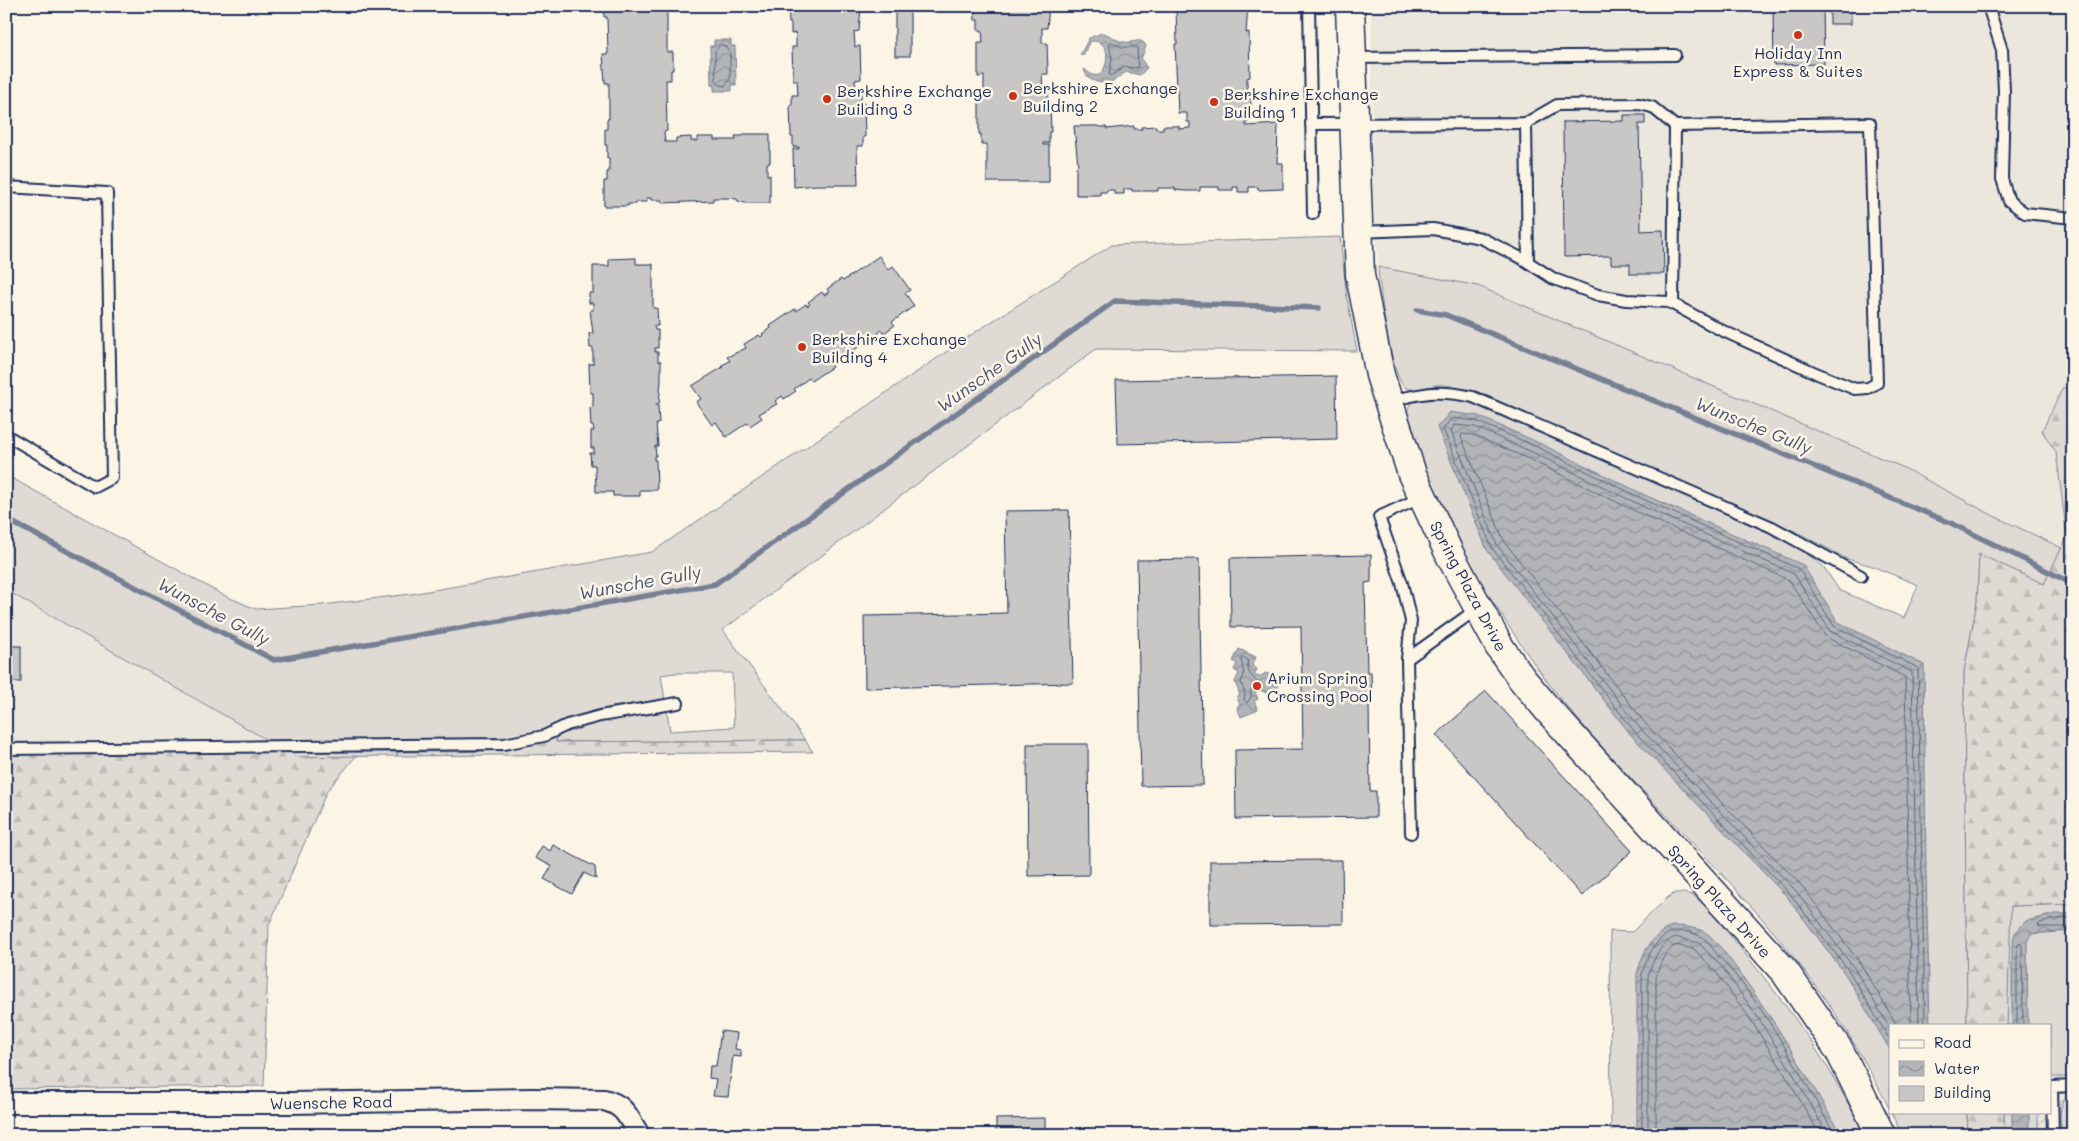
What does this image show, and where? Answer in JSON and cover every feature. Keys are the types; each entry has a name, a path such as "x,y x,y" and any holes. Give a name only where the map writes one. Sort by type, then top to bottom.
{"street":[{"name":"Spring Plaza Drive","path":"1350,6 1360,275 1380,375 1412,474 1422,497 1477,609 1522,679 1785,972 1839,1050 1881,1135"},
{"name":"Wuensche Road","path":"6,1103 604,1100 622,1107 639,1135"}],"lane":[{"path":"1309,6 1313,214"},
{"path":"1988,6 2002,50 2004,90 2002,180 2009,201 2024,213 2073,218"},
{"path":"1351,58 1675,55"},
{"path":"1311,124 1526,123 1557,106 1639,104 1652,107 1675,126 1870,122 1877,384 1868,388 1855,389 1769,353 1669,302 1626,300 1598,295 1554,279 1528,262 1481,238 1433,229 1358,232"},
{"path":"1526,123 1528,262"},
{"path":"1673,304 1675,126"},
{"path":"6,187 107,193 112,478 95,487 6,435"},
{"path":"1388,401 1430,391 1473,397 1772,528 1861,576"},
{"path":"1411,833 1407,659 1412,621 1402,583 1379,516 1422,497"},
{"path":"1407,659 1477,609"},
{"path":"6,749 504,744 544,736 567,725 600,716 678,703"},
{"path":"2053,1135 2052,1087 2073,1086"}],"shaded area":[{"path":"1371,6 2073,6 2073,553 1994,516 1902,467 1478,286 1378,267 1372,183"},
{"path":"6,590 274,744 298,757 6,759"},
{"path":"2073,940 2073,1135 2038,1135 2038,1114 2052,1114 2052,1024 2050,1024"}],"green space":[{"path":"1340,237 1347,298 1357,351 1096,349 723,630 805,740 556,742 556,736 582,725 667,711 670,731 734,727 732,673 675,673 661,675 665,700 612,707 562,721 537,733 501,738 274,744 6,590 6,475 223,595 256,609 322,605 411,594 652,552 977,331 1112,245"},
{"path":"1378,267 1478,286 1902,467 1994,516 2062,548 2044,584 1979,555 1977,602 1964,672 1967,1024 1889,1024 1889,1108 1849,1035 1792,955 1732,885 1575,716 1552,688 1520,643 1473,570 1447,523 1407,414 1409,407 1414,401 1431,398 1451,399 1476,404 1738,517 1794,544 1823,566 1839,590 1904,618 1918,585 1872,566 1847,559 1799,533 1481,394 1448,385 1436,385 1417,389 1406,388 1395,369"},
{"path":"2063,387 2073,392 2073,904 2011,906 2007,1024 1967,1024 1964,672 1977,602 1979,554 2044,584 2067,537 2056,452 2042,431"},
{"path":"556,736 556,742 805,740 813,752 397,756 398,752 498,750 518,747"},
{"path":"289,752 397,752 397,756 298,757"},
{"path":"289,752 298,757 356,756 327,791 269,925 264,1086 6,1089 6,754"},
{"path":"1675,893 1690,894 1700,901 1760,972 1824,1062 1864,1135 1611,1135 1610,931 1632,932 1667,898"},
{"path":"2073,904 2073,975 2069,975 2069,1077 2052,1077 2052,1024 2007,1024 2010,906"},
{"path":"2073,1098 2073,1135 2065,1135 2060,1118 2063,1101"},
{"path":"1892,1114 1967,1114 1968,1135 1902,1135"},
{"path":"1967,1114 2004,1114 2004,1135 1968,1135"},
{"path":"2004,1114 2038,1114 2038,1135 2004,1135"}],"water":[{"path":"1102,33 1121,41 1142,41 1146,46 1141,59 1147,68 1140,75 1127,72 1115,80 1104,83 1088,77 1084,69 1094,75 1101,74 1106,64 1107,53 1103,45 1092,41 1087,46 1084,55 1080,55 1089,38"},
{"path":"714,40 731,40 731,46 735,46 736,85 732,85 732,91 714,91 714,86 711,85 710,46 714,46"},
{"path":"1450,412 1478,416 1537,442 1647,496 1803,565 1838,622 1924,665 1930,1024 1889,1024 1889,1048 1845,974 1788,898 1631,735 1487,550 1437,427"},
{"name":"Arium Spring Crossing Pool","path":"1239,649 1256,657 1252,666 1257,669 1254,675 1259,677 1266,673 1273,676 1278,675 1278,693 1272,690 1266,693 1260,690 1255,692 1258,699 1254,701 1258,710 1241,717 1237,707 1240,705 1237,697 1240,695 1235,682 1239,673 1234,670 1237,663 1233,661"},
{"path":"2055,914 2073,914 2073,931 2031,934 2027,942 2028,1024 2012,1024 2012,946 2015,933 2026,921"},
{"path":"1671,926 1701,930 1709,935 1719,946 1756,995 1806,1074 1841,1135 1637,1135 1637,974 1648,946 1657,936"},
{"path":"2012,1114 2029,1114 2029,1135 2012,1135"}],"building":[{"path":"600,6 667,6 667,52 673,52 673,70 671,70 671,80 666,80 667,131 664,132 665,142 676,142 676,138 691,137 691,141 698,141 698,137 714,137 714,140 736,140 735,136 743,136 743,134 770,134 770,163 767,163 767,175 770,175 770,203 745,203 737,199 713,198 713,201 662,203 662,200 647,198 647,202 636,202 636,204 628,204 628,206 604,206 604,181 607,181 607,172 609,172 605,129 607,129 607,119 609,119 609,83 605,83 603,54 608,54 607,17 604,17 604,8 600,8"},
{"name":"Berkshire Exchange Building 3","path":"788,6 861,6 859,31 854,32 855,47 860,46 861,79 855,80 856,93 861,93 861,103 864,103 865,137 863,137 863,146 857,146 858,185 794,187 793,149 799,149 799,147 793,147 790,105 792,105 792,95 798,95 797,80 793,80 792,47 796,47 796,33 791,34"},
{"path":"895,6 910,6 910,56 895,56"},
{"name":"Berkshire Exchange Building 2","path":"974,6 1049,6 1047,28 1042,28 1042,43 1047,43 1048,74 1042,74 1043,91 1048,91 1048,102 1050,102 1051,132 1049,132 1049,143 1043,143 1043,145 1049,145 1049,182 987,182 987,144 981,144 981,134 979,134 979,91 984,91 984,76 978,77 978,43 983,43 982,30 978,30 978,20 975,20"},
{"name":"Berkshire Exchange Building 1","path":"1176,6 1248,6 1246,33 1249,32 1250,77 1247,78 1247,84 1248,94 1251,95 1251,110 1248,110 1246,126 1278,124 1277,163 1283,163 1283,189 1258,190 1258,187 1249,187 1249,192 1238,192 1238,187 1233,187 1233,190 1219,190 1219,187 1200,187 1200,191 1158,188 1158,191 1132,191 1132,189 1124,189 1124,194 1114,194 1114,190 1107,190 1107,192 1100,192 1100,195 1076,195 1076,167 1078,165 1074,126 1098,126 1106,127 1107,129 1134,126 1134,129 1156,126 1156,129 1163,129 1163,126 1179,126 1179,129 1190,128 1190,122 1187,122 1187,113 1178,113 1175,44 1177,44"},
{"name":"Holiday Inn Express & Suites","path":"1773,6 1823,6 1824,64 1774,65"},
{"path":"1830,6 1851,6 1851,24 1830,24"},
{"path":"1624,115 1645,115 1645,124 1639,124 1641,231 1663,230 1664,274 1630,274 1630,264 1611,264 1611,256 1564,257 1563,122 1624,121"},
{"name":"Berkshire Exchange Building 4","path":"879,256 888,270 893,266 910,290 905,293 914,306 892,322 895,325 884,333 882,330 847,356 845,353 830,364 832,367 811,381 809,378 794,389 796,391 784,399 782,396 775,401 777,404 759,414 762,418 750,426 747,423 726,437 716,422 712,425 696,402 701,399 692,386 723,367 722,365 730,361 727,357 746,348 744,344 759,335 761,337 762,334 771,328 770,326 795,309 796,311 806,304 807,306 810,304 808,302 822,292 824,295 829,292 827,289 841,279 843,281"},
{"path":"636,258 636,264 653,264 653,308 657,308 658,326 654,326 655,330 658,330 658,348 655,348 655,352 658,352 658,361 661,361 661,380 659,404 656,404 658,406 659,423 656,424 658,446 655,446 656,456 654,456 654,460 656,460 657,490 640,490 640,496 613,496 613,492 596,492 595,465 591,465 590,453 594,453 594,448 591,448 591,431 594,431 593,426 591,426 590,408 593,407 593,393 590,393 589,364 593,364 593,348 590,348 589,333 593,333 590,310 593,310 593,303 589,303 589,293 593,293 593,266 609,266 609,259"},
{"path":"1336,376 1337,439 1118,444 1116,380"},
{"path":"1069,510 1073,683 865,688 864,616 1007,613 1005,511"},
{"path":"1371,555 1371,582 1365,583 1367,672 1371,672 1372,700 1369,700 1370,791 1376,791 1376,817 1236,819 1235,750 1303,749 1301,626 1231,627 1230,558"},
{"path":"1199,559 1203,785 1141,786 1137,560"},
{"path":"6,646 21,646 21,682 6,682"},
{"path":"1486,691 1632,851 1582,896 1436,735"},
{"path":"1027,744 1088,744 1089,875 1028,876"},
{"path":"553,845 595,867 596,879 584,873 572,894 544,879 552,866 535,858 542,846 550,851"},
{"path":"1342,860 1343,924 1210,925 1210,861"},
{"path":"721,1031 737,1033 735,1049 741,1050 741,1057 733,1056 728,1097 713,1096 716,1079 709,1078 710,1066 716,1066"},
{"path":"1045,1118 1045,1135 996,1135 996,1119"}],"waterway":[{"name":"Wunsche Gully","path":"6,519 274,660 715,584 1115,301 1319,308"},
{"name":"Wunsche Gully","path":"1417,310 1446,315 1951,523 2073,584"}],"place":[{"name":"Holiday Inn Express & Suites","path":"1798,35"},
{"name":"Berkshire Exchange Building 2","path":"1013,96"},
{"name":"Berkshire Exchange Building 3","path":"827,99"},
{"name":"Berkshire Exchange Building 1","path":"1214,102"},
{"name":"Berkshire Exchange Building 4","path":"802,347"},
{"name":"Arium Spring Crossing Pool","path":"1257,686"}]}
